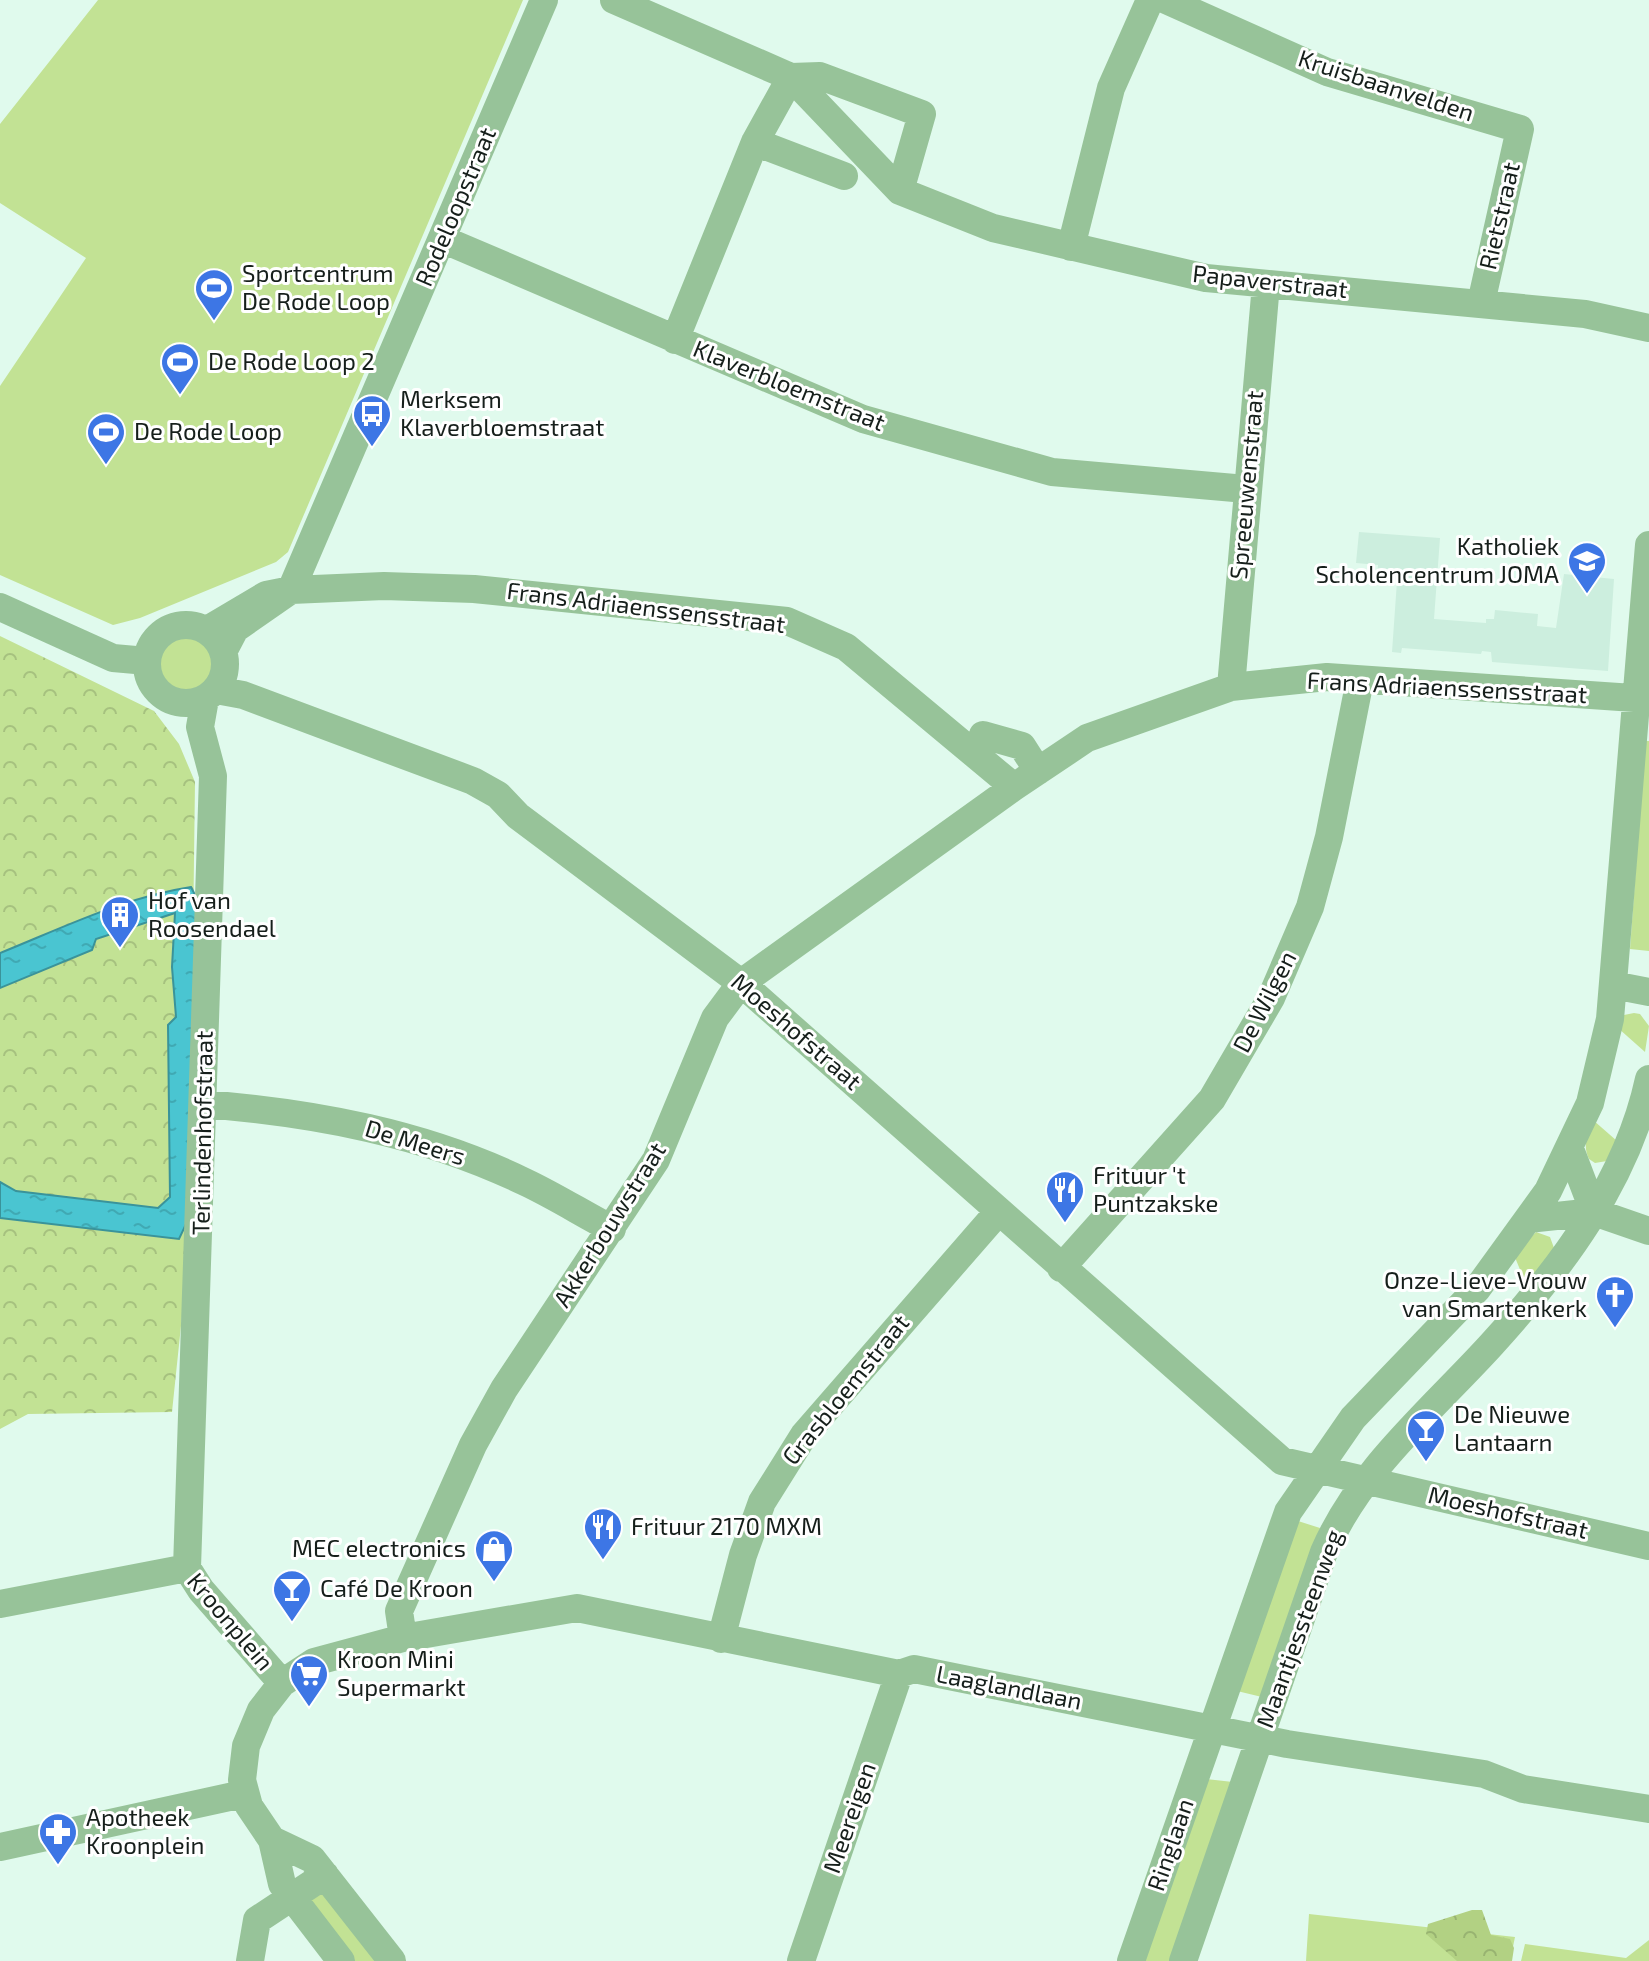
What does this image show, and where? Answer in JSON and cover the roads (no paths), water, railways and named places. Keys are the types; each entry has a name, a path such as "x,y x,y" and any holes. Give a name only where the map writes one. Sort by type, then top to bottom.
{"street":[{"name":"Rodeloopstraat","path":"291,590 544,0"},
{"path":"614,0 791,77 900,191"},
{"path":"1071,247 1111,88 1150,0"},
{"name":"Kruisbaanvelden","path":"1166,0 1327,72 1520,129"},
{"path":"791,77 820,76 922,114 900,191"},
{"path":"675,340 755,142 791,77"},
{"name":"Rietstraat","path":"1481,303 1520,129"},
{"path":"755,142 844,176"},
{"name":"Papaverstraat","path":"900,191 993,228 1206,278 1585,314 1649,328"},
{"name":"Klaverbloemstraat","path":"442,239 863,419 1052,472 1246,489"},
{"name":"Spreeuwenstraat","path":"1231,687 1266,284"},
{"name":"Maantjessteenweg","path":"1212,1729 1288,1512 1353,1418 1477,1289 1528,1219 1570,1149 1601,1069 1613,985 1643,699 1649,545"},
{"name":"Frans Adriaenssensstraat","path":"215,640 266,595 291,590 431,586 787,621 846,647 1014,787 1087,738 1231,687 1327,677 1643,699"},
{"path":"0,607 113,658 147,661"},
{"path":"189,624 215,640 223,678 211,694 193,703 170,700 152,684 147,661 151,646 160,634 174,626 189,624"},
{"name":"De Wilgen","path":"1061,1268 1212,1099 1271,998 1310,907 1329,837 1360,680"},
{"name":"Moeshofstraat","path":"211,694 279,709 473,781 498,795 518,816 741,983 1282,1461 1315,1469"},
{"name":"Terlindenhofstraat","path":"187,1568 213,776 200,727 211,694"},
{"path":"983,735 1022,746 1038,771"},
{"name":"Akkerbouwstraat","path":"403,1638 399,1611 473,1445 504,1389 656,1160 715,1018 741,983 1014,787"},
{"path":"1613,985 1649,992"},
{"name":"Maantjessteenweg","path":"1260,1738 1324,1552 1340,1520 1402,1436 1493,1343 1550,1275 1594,1212 1620,1164 1649,1079"},
{"name":"De Meers","path":"204,1104 291,1111 426,1143 524,1181 612,1229"},
{"path":"1570,1149 1594,1212"},
{"name":"Grasbloemstraat","path":"721,1639 743,1555 762,1502 804,1435 999,1211"},
{"path":"1528,1219 1594,1212 1649,1231"},
{"path":"1315,1469 1367,1480"},
{"name":"Moeshofstraat","path":"1367,1480 1649,1546"},
{"name":"Kroonplein","path":"0,1604 187,1568 201,1590 282,1683 251,1729 243,1768 243,1794"},
{"name":"Laaglandlaan","path":"282,1683 331,1655 403,1638 577,1608 899,1674 914,1669 1260,1738 1484,1774 1523,1789 1649,1809"},
{"name":"Meereigen","path":"801,1961 899,1674"},
{"name":"Ringlaan","path":"1131,1961 1212,1729"},
{"name":"Ringlaan","path":"1183,1961 1260,1738"},
{"path":"0,1847 243,1794 272,1840 282,1884 341,1961"},
{"path":"272,1840 312,1859 392,1961"},
{"path":"250,1961 257,1920 325,1875"}],"water":[{"path":"191,887 198,901 187,1222 179,1239 0,1218 0,1182 16,1191 158,1208 170,1197 168,1025 176,1017 172,967 175,913 96,939 92,950 0,988 0,953 118,906"}],"place":[{"name":"Sportcentrum De Rode Loop","path":"214,322"},
{"name":"De Rode Loop 2","path":"180,396"},
{"name":"Merksem Klaverbloemstraat","path":"372,448"},
{"name":"De Rode Loop","path":"106,466"},
{"name":"Katholiek Scholencentrum JOMA","path":"1587,595"},
{"name":"Hof van Roosendael","path":"120,949"},
{"name":"Frituur 't Puntzakske","path":"1065,1224"},
{"name":"Onze-Lieve-Vrouw van Smartenkerk","path":"1615,1329"},
{"name":"De Nieuwe Lantaarn","path":"1426,1463"},
{"name":"Frituur 2170 MXM","path":"603,1561"},
{"name":"MEC electronics","path":"494,1583"},
{"name":"Café De Kroon","path":"292,1623"},
{"name":"Kroon Mini Supermarkt","path":"309,1708"},
{"name":"Apotheek Kroonplein","path":"58,1866"}]}
